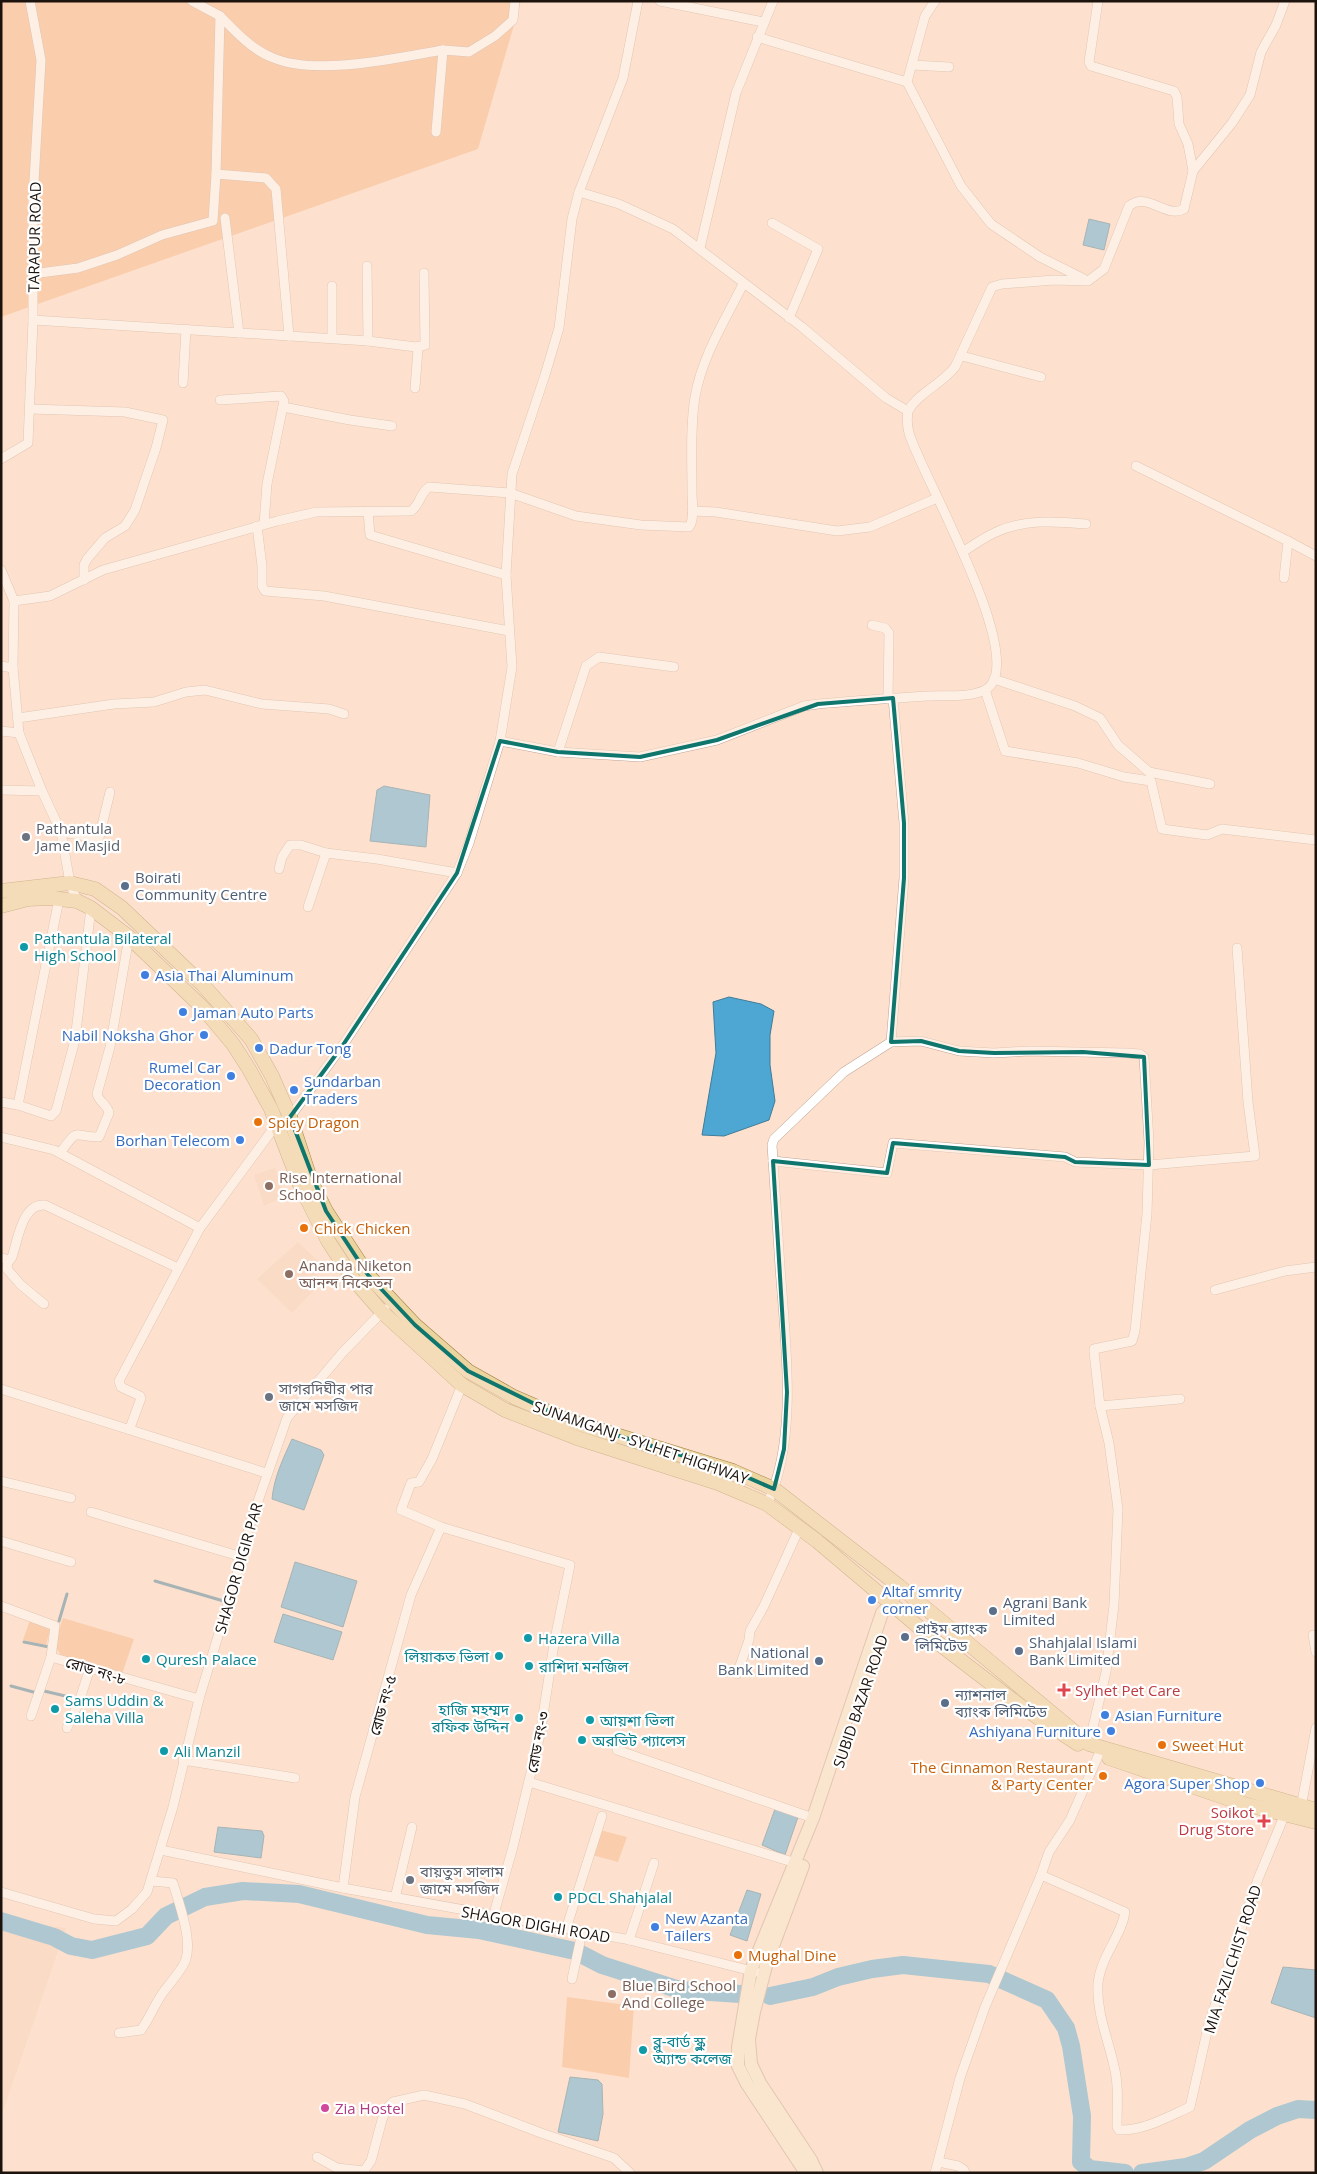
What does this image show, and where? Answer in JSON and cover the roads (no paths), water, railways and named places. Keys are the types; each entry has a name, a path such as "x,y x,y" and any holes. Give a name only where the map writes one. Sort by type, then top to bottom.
{"main road":[{"name":"SUNAMGANJ - SYLHET HIGHWAY","path":"1,891 70,882 95,889 122,908 203,986 251,1039 272,1076 290,1117 311,1182 326,1211 368,1275 415,1325 468,1372 514,1397 567,1420 733,1471 774,1489 899,1586 1089,1744 1316,1810"},
{"name":"SUNAMGANJ - SYLHET HIGHWAY","path":"1,906 28,899 59,899 76,901 91,908 129,938 202,1008 233,1044 270,1109 300,1185 328,1241 354,1279 382,1312 427,1356 462,1385 505,1410 569,1435 718,1483 767,1504 817,1541 933,1639 1019,1705 1068,1739 1099,1754 1244,1804 1316,1822"},
{"path":"890,1603 899,1586"},
{"name":"SUBID BAZAR ROAD","path":"806,2173 766,2116 738,2066 738,2047 757,1972 813,1818 882,1614 890,1603"},
{"name":"SUBID BAZAR ROAD","path":"817,2173 760,2083 751,2064 750,2039 757,1972 791,1900 868,1672 888,1621 890,1603"}],"street":[{"name":"TARAPUR ROAD","path":"1,460 28,443 33,198 41,60 30,1"},
{"path":"192,1 220,16 258,50 272,58 299,64 334,65 360,63 443,50 469,52 495,36 513,20 515,1"},
{"path":"130,1428 140,1397 121,1387 119,1382 200,1228 276,1125 290,1117 343,1045 456,873 469,843 500,741 512,667 506,575 512,474 546,374 559,328 572,219 578,192 623,78 638,1"},
{"path":"660,1 763,22"},
{"path":"700,248 736,92 773,1"},
{"path":"935,1 925,16 907,82 961,186 991,224 1040,257 1088,281"},
{"path":"500,741 558,752 640,757 717,740 804,706 957,696 985,690 994,679 995,651 987,613 964,551 937,498 909,434 908,411 915,402 948,376 962,356 992,287 1002,284 1054,280 1088,281 1104,268 1129,206 1135,201 1144,201 1175,212 1184,209 1193,171 1188,144 1179,124 1177,96 1174,91 1091,66 1089,62 1098,1"},
{"path":"1193,171 1244,107 1250,95 1260,52 1276,25 1285,1"},
{"path":"32,274 78,268 117,255 162,235 213,221 220,16"},
{"path":"757,37 907,82"},
{"path":"436,132 443,50"},
{"path":"912,65 949,67"},
{"path":"216,174 266,178 276,189 288,336"},
{"path":"578,192 619,204 673,229 700,248 886,398 908,411"},
{"path":"225,218 239,333"},
{"path":"772,223 818,250 788,318"},
{"path":"366,266 368,341"},
{"path":"32,320 332,338 416,347 425,345 424,273"},
{"path":"14,601 50,596 103,570 260,525 316,512 411,511 417,507 422,492 429,487 510,493 576,516 641,525 689,527 691,525 692,511 695,398 702,366 743,284"},
{"path":"332,286 332,338"},
{"path":"183,383 186,329"},
{"path":"415,388 418,349 416,347"},
{"path":"962,356 1041,377"},
{"path":"220,400 281,396 284,401 260,525 262,586 265,590 324,596 509,632"},
{"path":"283,407 392,426"},
{"path":"30,409 125,412 163,420 156,448 135,510 125,526 105,538 87,559 84,565 84,580"},
{"path":"1136,466 1316,556"},
{"path":"692,511 716,512 837,531 870,526 937,498"},
{"path":"368,511 370,535 506,575"},
{"path":"964,551 994,532 1012,527 1044,520 1086,524"},
{"path":"1284,578 1288,542"},
{"path":"1,570 6,590 14,601 13,668 19,732 42,791 61,832 70,882 76,901"},
{"path":"872,625 884,628 888,633 890,699 904,823 904,878 891,1042"},
{"path":"558,752 586,666 599,657 674,667"},
{"path":"1,666 13,668"},
{"path":"994,679 1075,706 1100,718 1122,750 1150,777 1161,827 1165,830 1207,834 1223,829 1316,840"},
{"path":"18,718 114,704 154,702 186,692 205,690 262,704 329,709 344,714"},
{"path":"985,690 1005,751 1078,763 1124,776 1210,784"},
{"path":"1,731 19,732"},
{"path":"1,790 42,791"},
{"path":"61,832 99,838 110,792"},
{"path":"279,869 282,857 290,845 301,844 326,853 376,859 456,873"},
{"path":"308,907 326,853"},
{"path":"18,1105 59,899"},
{"path":"1,1102 18,1105 51,1116 56,1111 75,1040 91,908"},
{"path":"60,1153 74,1135 99,1137 109,1113 108,1109 98,1099 97,1094 110,1047 129,938"},
{"path":"774,1162 887,1173 893,1143 1064,1157 1075,1162 1148,1165 1255,1156 1247,1093 1237,948"},
{"path":"767,1504 774,1489 784,1449 787,1392 774,1139 844,1072 891,1042 921,1041 960,1051 994,1054 1029,1051 1140,1054 1144,1057 1149,1142 1147,1214 1135,1331 1132,1341 1094,1348 1100,1406 1109,1443 1118,1509 1114,1605 1106,1672 1089,1744"},
{"path":"1,1137 54,1150 200,1228"},
{"path":"44,1304 7,1269 5,1259 12,1257 29,1210 38,1205 44,1205 83,1222 178,1268"},
{"path":"1215,1290 1284,1271 1316,1267"},
{"name":"SHAGOR DIGIR PAR","path":"1,1892 106,1921 116,1921 128,1913 143,1897 152,1881 161,1850 183,1760 250,1524 266,1473 287,1418 343,1352 393,1302"},
{"path":"441,1527 402,1512 400,1507 411,1483 419,1482 432,1459 462,1385"},
{"path":"1,1389 130,1428 266,1473"},
{"path":"1100,1406 1180,1399"},
{"path":"1,1481 71,1498"},
{"path":"91,1512 242,1557"},
{"name":"রোড নং-৩","path":"441,1527 570,1565 530,1782 493,1917"},
{"name":"রোড নং-৫","path":"343,1888 356,1797 411,1595 441,1527"},
{"path":"737,1674 749,1640 750,1631 764,1606 799,1529"},
{"path":"1,1541 71,1562"},
{"name":"রোড নং-৮","path":"1,1606 54,1626 51,1657 31,1716"},
{"path":"1312,1635 1316,1652"},
{"name":"রোড নং-৮","path":"51,1657 200,1699"},
{"path":"67,1728 79,1702 90,1668"},
{"path":"1301,1807 1316,1728"},
{"path":"617,1750 813,1818"},
{"path":"935,2173 960,2078 985,2007 1025,1910 1042,1875 1049,1852 1070,1820 1099,1754"},
{"path":"183,1760 294,1778"},
{"path":"530,1782 796,1863"},
{"name":"MIA FAZILCHIST ROAD","path":"1042,1875 1125,1912 1100,1968 1098,1986 1103,2024 1115,2068 1118,2097 1117,2126 1120,2130 1125,2131 1145,2126 1190,2107 1210,2022 1258,1879 1285,1814"},
{"path":"566,1929 602,1816"},
{"path":"395,1898 412,1827"},
{"name":"SHAGOR DIGHI ROAD","path":"161,1850 493,1917 629,1940 757,1972"},
{"path":"629,1940 654,1863"},
{"path":"119,2033 141,2030 153,2013 160,1996 186,1960 184,1921 173,1883 152,1881"},
{"path":"572,1979 580,1942"},
{"path":"317,2157 337,2168 364,2172 371,2161 386,2110 393,2102 424,2095 465,2104 541,2134 614,2158 630,2173"},
{"path":"939,2162 958,2166 965,2173"}],"water":[{"path":"1089,219 1110,224 1104,250 1083,245"},
{"path":"384,786 430,795 426,847 370,841 377,790"},
{"path":"729,997 761,1004 774,1011 770,1035 770,1065 775,1101 769,1120 724,1136 702,1135 716,1053 713,1002"},
{"path":"292,1439 321,1450 324,1455 304,1510 272,1499 282,1461"},
{"path":"295,1562 357,1581 343,1627 281,1607"},
{"path":"283,1614 342,1632 333,1660 274,1642"},
{"path":"775,1809 798,1817 785,1855 762,1845"},
{"path":"218,1827 262,1831 264,1836 261,1858 214,1852"},
{"path":"747,1890 761,1894 747,1941 730,1935"},
{"path":"1283,1967 1316,1970 1316,2018 1271,2003"},
{"path":"570,2077 598,2080 602,2084 603,2114 598,2141 558,2132"}],"waterway":[{"path":"155,1581 227,1602"},
{"path":"59,1621 67,1594"},
{"path":"24,1642 49,1647"},
{"path":"11,1686 37,1693"},
{"path":"44,1691 78,1699"},
{"path":"1,1921 54,1937 71,1946 92,1950 147,1936 166,1916 205,1897 243,1891 299,1894 427,1925 479,1930 575,1951 602,1965 680,1990 740,1994"},
{"path":"770,1996 813,1987 838,1977 872,1969 903,1965 989,1974 1047,2000 1066,2028 1071,2046 1082,2116 1081,2162 1090,2169 1125,2173"},
{"path":"1142,2173 1186,2167 1204,2161 1250,2130 1277,2116 1298,2109 1316,2110"}],"place":[{"name":"Pathantula Jame Masjid","path":"26,837"},
{"name":"Boirati Community Centre","path":"125,886"},
{"name":"Pathantula Bilateral High School","path":"24,947"},
{"name":"Asia Thai Aluminum","path":"145,975"},
{"name":"Jaman Auto Parts","path":"183,1012"},
{"name":"Nabil Noksha Ghor","path":"204,1035"},
{"name":"Dadur Tong","path":"259,1048"},
{"name":"Rumel Car Decoration","path":"231,1076"},
{"name":"Sundarban Traders","path":"294,1090"},
{"name":"Spicy Dragon","path":"258,1122"},
{"name":"Borhan Telecom","path":"240,1140"},
{"name":"Rise International School","path":"269,1186"},
{"name":"Chick Chicken","path":"304,1228"},
{"name":"Ananda Niketon আনন্দ নিকেতন","path":"289,1274"},
{"name":"সাগরদিঘীর পার জামে মসজিদ","path":"269,1397"},
{"name":"Altaf smrity corner","path":"872,1600"},
{"name":"Agrani Bank Limited","path":"993,1611"},
{"name":"প্রাইম ব্যাংক লিমিটেড","path":"905,1637"},
{"name":"Hazera Villa","path":"528,1638"},
{"name":"Shahjalal Islami Bank Limited","path":"1019,1651"},
{"name":"লিয়াকত ভিলা","path":"499,1656"},
{"name":"Quresh Palace","path":"146,1659"},
{"name":"National Bank Limited","path":"819,1661"},
{"name":"রাশিদা মনজিল","path":"529,1666"},
{"name":"Sylhet Pet Care","path":"1064,1690"},
{"name":"ন্যাশনাল ব্যাংক লিমিটেড","path":"945,1703"},
{"name":"Sams Uddin & Saleha Villa","path":"55,1709"},
{"name":"Asian Furniture","path":"1105,1715"},
{"name":"হাজি মহম্মদ রফিক উদ্দিন","path":"519,1718"},
{"name":"আয়শা ভিলা","path":"590,1720"},
{"name":"Ashiyana Furniture","path":"1111,1731"},
{"name":"অরভিট প্যালেস","path":"582,1740"},
{"name":"Sweet Hut","path":"1162,1745"},
{"name":"Ali Manzil","path":"164,1751"},
{"name":"The Cinnamon Restaurant & Party Center","path":"1103,1776"},
{"name":"Agora Super Shop","path":"1260,1783"},
{"name":"Soikot Drug Store","path":"1264,1821"},
{"name":"বায়তুস সালাম জামে মসজিদ","path":"410,1880"},
{"name":"PDCL Shahjalal","path":"558,1897"},
{"name":"New Azanta Tailers","path":"655,1927"},
{"name":"Mughal Dine","path":"738,1955"},
{"name":"Blue Bird School And College","path":"612,1994"},
{"name":"ব্লু-বার্ড স্কুল অ্যান্ড কলেজ","path":"643,2050"},
{"name":"Zia Hostel","path":"325,2108"}]}
